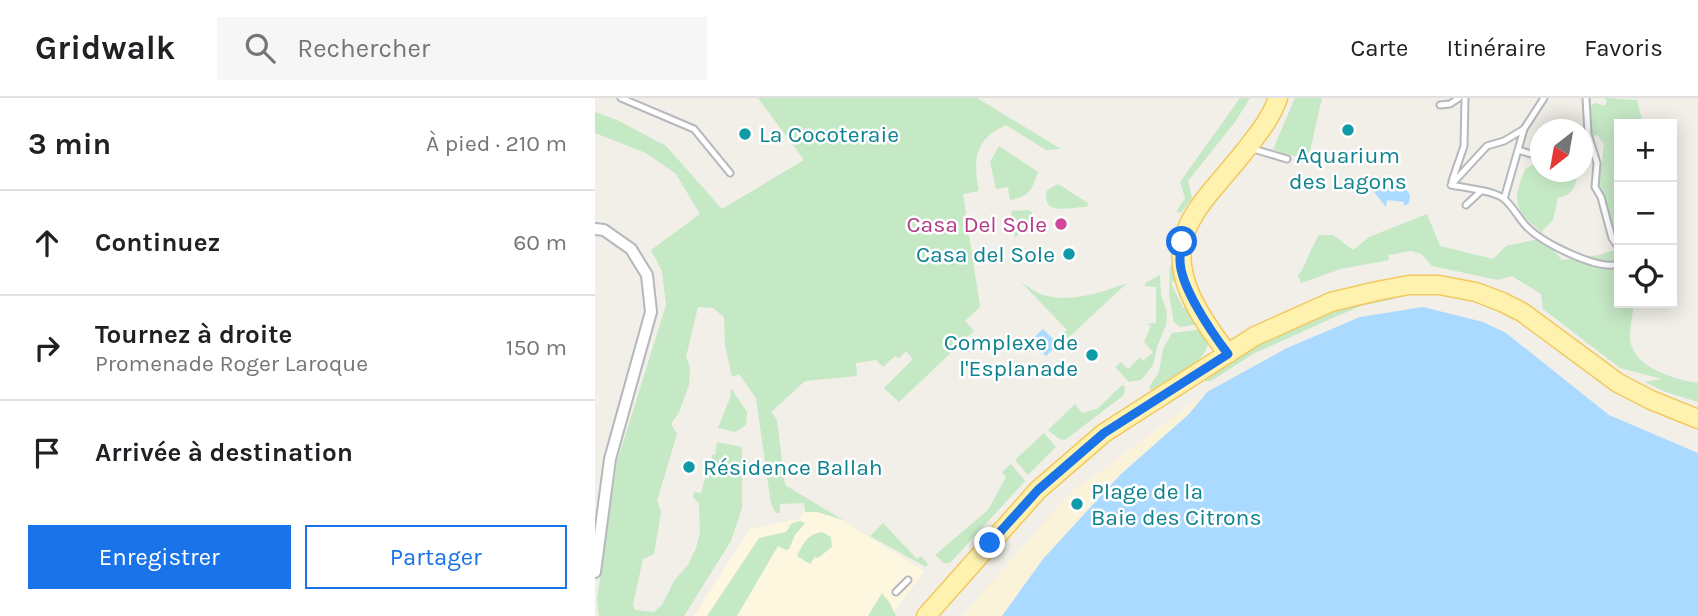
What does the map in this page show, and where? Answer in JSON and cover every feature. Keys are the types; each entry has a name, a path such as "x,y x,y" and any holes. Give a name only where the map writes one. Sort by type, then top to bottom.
{"main road":[{"path":"1228,354 1207,324 1186,286 1179,261 1189,222 1265,125 1278,98"},
{"path":"926,616 1047,482 1104,433 1255,336 1331,302 1409,285 1439,285 1476,292 1522,313 1618,383 1698,419"}],"street":[{"path":"595,229 604,230 631,249 647,275 651,312 610,459 595,572"}],"lane":[{"path":"621,98 694,129 730,173"},
{"path":"1440,105 1450,104 1459,98"},
{"path":"1451,185 1464,146 1465,98"},
{"path":"1504,199 1524,129 1544,98"},
{"path":"1585,98 1588,134 1597,163 1595,187 1601,197 1612,238 1617,245"},
{"path":"1451,185 1487,146 1504,141 1524,129"},
{"path":"1247,147 1287,159"},
{"path":"1518,150 1530,154"},
{"path":"1451,185 1491,192 1504,199 1529,229 1578,259 1614,266"},
{"path":"1466,205 1480,192"},
{"path":"896,593 908,580"}],"shaded area":[{"path":"811,501 924,571 891,616 694,616 750,529 799,519"}],"green space":[{"path":"758,98 977,98 1061,149 1046,150 1006,125 987,137 982,144 976,161 979,191 963,194 980,307 965,321 974,331 899,402 884,388 913,359 906,351 899,358 895,356 883,367 876,360 856,363 857,376 805,381 771,412 777,420 785,485 843,520 817,512 805,512 804,503 780,504 780,513 776,513 771,504 756,398 739,374 732,377 725,345 724,317 713,308 698,307 686,357 690,367 689,385 679,412 671,424 677,434 657,501 661,512 654,554 643,559 633,604 635,610 654,612 662,605 674,581 688,565 700,533 699,504 693,497 694,492 701,493 705,478 708,478 717,442 742,447 742,508 731,541 684,616 599,616 597,599 617,462 666,305 662,271 651,250 700,214 676,174 646,153 595,133 595,112 617,120 666,146 722,209 804,160"},
{"path":"1240,98 1250,98 1235,122 1188,181 1192,198 1181,213 1176,212 1185,198 1180,182"},
{"path":"1295,98 1322,98 1310,151 1304,157 1286,155 1273,149"},
{"path":"1605,98 1637,100 1642,119 1614,119 1614,250 1612,227 1599,184 1604,144 1597,135 1593,136 1593,119 1589,119 1587,108 1595,103 1605,106"},
{"path":"999,146 1038,172 1032,188 1022,197 1010,200 1008,187 996,189 990,162"},
{"path":"1530,166 1530,182 1576,182 1566,196 1558,198 1553,220 1541,232 1525,217 1518,204 1518,190 1525,169"},
{"path":"1058,184 1088,203 1087,207 1058,209 1048,204 1047,190"},
{"path":"1011,211 1032,212 1029,222 1015,238"},
{"path":"1427,214 1440,246 1493,259 1506,246 1543,238 1562,260 1614,250 1614,308 1633,308 1630,331 1632,347 1637,355 1651,368 1698,383 1698,402 1645,382 1662,379 1620,368 1543,309 1541,294 1512,276 1498,280 1432,266 1421,254 1411,251 1388,255 1389,260 1341,269 1301,283 1298,276 1319,235 1333,235 1353,250 1369,237"},
{"path":"1172,264 1177,279 1171,283 1183,308 1190,306 1199,324 1180,327 1174,322 1169,295"},
{"path":"1160,275 1161,295 1167,312 1166,325 1153,365 1141,380 1129,382 1115,367 1121,362 1128,369 1140,357 1143,361 1153,352 1144,342 1151,326 1147,324 1156,323 1156,287 1145,286 1145,283"},
{"path":"1021,282 1040,294 1062,298 1095,294 1127,283 1068,338 1063,333 1067,330"},
{"path":"1396,294 1394,299 1361,306 1253,354 1211,381 1195,381 1249,348 1323,313"},
{"path":"1204,329 1209,341 1194,365 1151,390 1149,387 1159,372 1163,349 1172,333"},
{"path":"1122,385 1125,387 1124,395 1065,440 1059,439 1048,430 1075,404 1082,413 1097,409"},
{"path":"731,388 747,412 746,425 735,432 718,428 730,398"},
{"path":"1044,433 1056,447 1028,475 1015,460"},
{"path":"1011,464 1025,481 950,563 944,563 935,555 988,510 1006,477 1002,472"},
{"path":"792,523 805,523 795,535 789,549 778,546 737,616 707,616 759,538 786,532"},
{"path":"883,523 917,559 921,556 928,564 926,567 870,536"},
{"path":"822,532 831,537 832,547 818,558 815,557 810,564 797,556 809,537"},
{"path":"882,593 896,616 868,616"}],"sand":[{"name":"Plage de la Baie des Citrons","path":"1207,392 1189,414 1120,475 1043,559 1002,616 962,616 1069,494"}],"water":[{"path":"1378,182 1387,188 1393,185 1406,189 1410,195 1409,203 1404,206 1404,202 1387,200 1386,207 1374,192"},
{"path":"1423,307 1483,322 1506,333 1609,415 1698,453 1698,616 1002,616 1043,559 1120,475 1189,414 1207,392 1287,348 1360,317"},
{"path":"1043,329 1058,344 1046,356 1031,340"}],"place":[{"name":"Aquarium des Lagons","path":"1348,130"},
{"name":"La Cocoteraie","path":"745,134"},
{"name":"Casa Del Sole","path":"1061,224"},
{"name":"Casa del Sole","path":"1069,254"},
{"name":"Complexe de l'Esplanade","path":"1092,355"},
{"name":"Résidence Ballah","path":"689,467"},
{"name":"Plage de la Baie des Citrons","path":"1077,504"}],"route":[{"path":"990,543 1038,490 1104,433 1228,354 1207,324 1186,286 1179,261 1182,242"}]}
